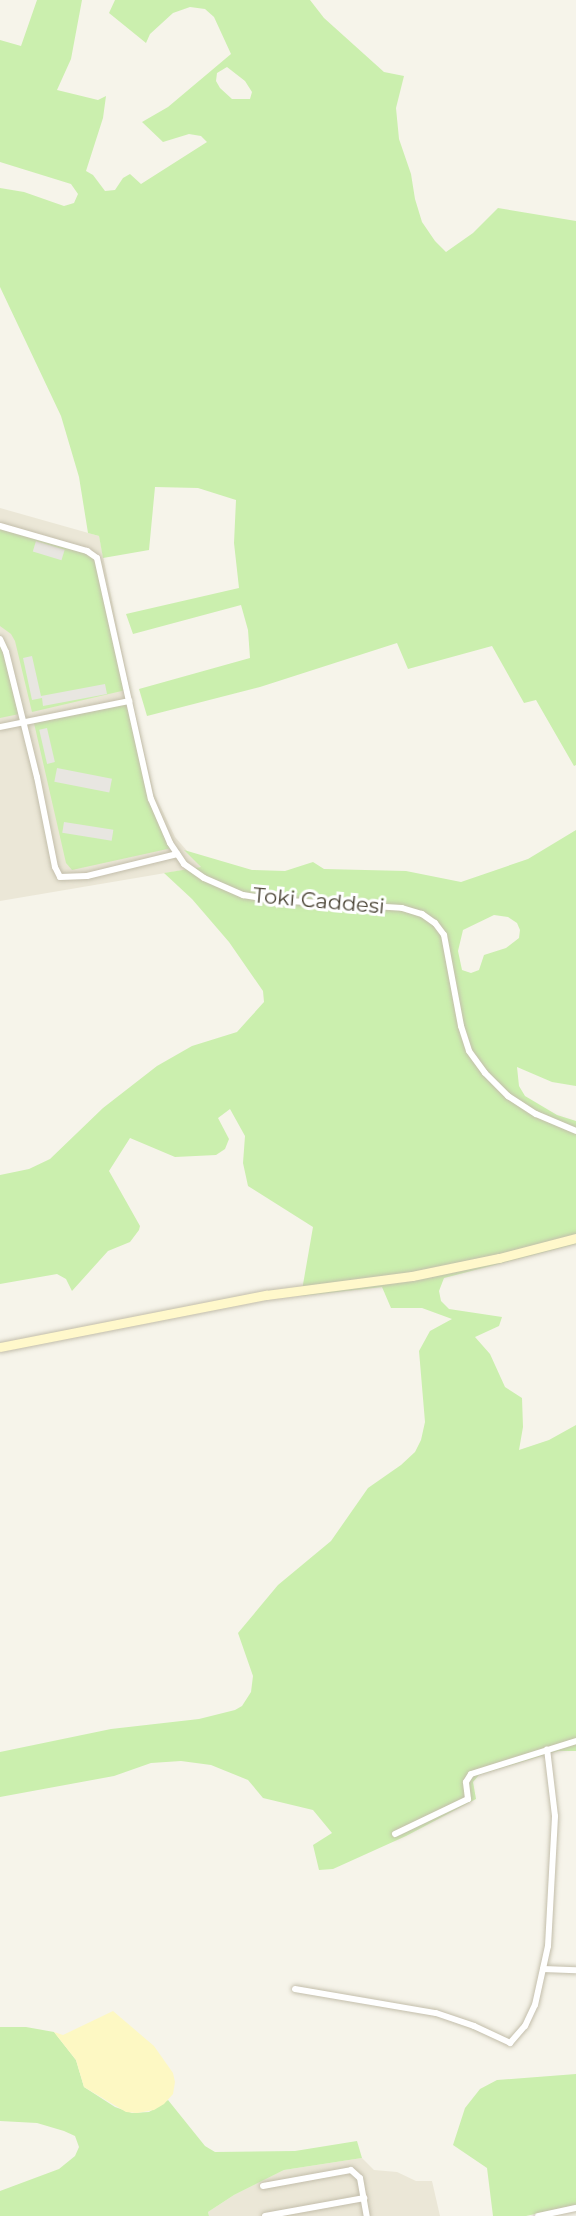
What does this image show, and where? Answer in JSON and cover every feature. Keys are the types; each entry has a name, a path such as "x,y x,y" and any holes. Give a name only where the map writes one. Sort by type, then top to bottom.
{"street":[{"name":"Toki Caddesi","path":"0,526 87,551 97,558 151,799 170,843 184,864 204,878 243,895 273,900 402,908 422,914 435,923 444,934 461,1026 469,1051 484,1073 508,1096 536,1114 576,1131"},
{"path":"0,639 6,652 55,867 60,877 87,876 177,854"},
{"path":"0,727 129,700"},
{"path":"0,1347 267,1295 412,1276 499,1258 576,1238"},
{"path":"395,1834 468,1799 466,1782 471,1774 576,1741"},
{"path":"295,1989 436,2013 474,2026 510,2043 525,2026 535,2005 548,1946 554,1883 555,1816 547,1749"},
{"path":"543,1969 576,1970"},
{"path":"264,2186 348,2169 360,2178 367,2216"},
{"path":"265,2216 364,2198"},
{"path":"538,2216 576,2208"}],"shaded area":[{"path":"0,508 99,536 130,690 154,793 175,837 201,867 0,901"},
{"path":"36,541 65,550 61,560 33,552"},
{"path":"32,656 41,696 105,684 107,694 43,706 42,698 32,700 23,658"},
{"path":"47,728 55,762 47,764 39,730"},
{"path":"57,768 112,779 109,792 54,782"},
{"path":"64,822 113,830 112,841 62,833"},
{"path":"362,2158 374,2170 397,2172 416,2181 432,2181 440,2216 209,2216 208,2212 234,2195 284,2170"}],"green space":[{"path":"37,0 82,0 71,59 57,90 98,100 106,96 103,118 86,171 93,175 105,191 115,190 123,178 130,174 141,184 207,142 201,136 189,134 163,142 142,122 168,107 231,54 214,17 205,9 190,7 173,13 150,34 146,43 109,13 115,0 310,0 324,18 384,72 404,76 396,108 399,139 411,174 422,222 446,252 473,233 498,208 576,221 576,765 574,766 536,700 524,703 492,646 408,669 397,643 260,687 147,716 139,689 250,658 248,630 241,605 133,634 126,614 239,588 234,543 236,500 198,488 155,487 149,550 103,558 99,536 88,533 79,477 61,416 0,287 0,188 24,192 64,206 74,203 78,194 71,184 0,162 0,40 21,46","holes":["227,67 245,81 252,92 250,99 232,99 220,88 216,81 217,73"]},
{"path":"0,528 85,550 96,558 126,690 32,712 15,641 11,634 0,626"},
{"path":"0,636 7,646 24,713 0,718"},
{"path":"129,703 149,793 172,848 72,870 66,863 34,723"},
{"path":"576,830 576,1086 552,1082 517,1067 519,1086 525,1096 557,1115 576,1121 576,1244 444,1278 439,1291 441,1301 449,1309 502,1317 499,1326 475,1337 490,1354 505,1387 522,1398 523,1427 519,1450 549,1440 576,1425 576,1751 558,1751 479,1775 473,1782 476,1799 406,1836 333,1869 319,1870 313,1845 332,1833 313,1810 263,1798 248,1780 211,1765 181,1761 151,1763 114,1776 0,1797 0,1752 111,1729 199,1719 235,1710 242,1706 251,1692 253,1676 238,1633 278,1585 331,1541 368,1488 401,1465 415,1452 421,1440 425,1422 419,1351 430,1331 452,1319 422,1308 391,1308 382,1287 301,1296 313,1227 248,1186 243,1163 245,1136 230,1109 218,1118 229,1139 225,1149 216,1155 175,1157 130,1138 109,1171 140,1226 139,1230 130,1242 108,1251 72,1291 66,1279 57,1274 0,1284 0,1175 29,1169 50,1159 103,1108 157,1066 192,1046 237,1032 264,1002 263,991 229,942 192,899 164,873 201,867 184,850 252,870 285,871 313,862 324,869 406,871 461,882 528,859","holes":["494,915 508,917 517,923 520,930 519,938 506,948 484,955 479,970 471,973 462,970 458,951 463,930"]},
{"path":"0,2027 26,2027 54,2032 76,2060 84,2087 115,2107 132,2113 149,2112 168,2100 205,2146 215,2152 295,2151 357,2141 362,2158 284,2170 234,2195 208,2212 209,2216 0,2216 0,2191 59,2169 75,2156 79,2147 75,2136 64,2131 37,2123 0,2121"},
{"path":"576,2074 576,2205 526,2216 493,2216 487,2168 453,2145 465,2108 480,2089 497,2080"}],"sand":[{"path":"113,2011 154,2046 173,2073 175,2082 173,2094 164,2104 154,2110 126,2112 84,2087 76,2060 54,2032 63,2035"}]}
